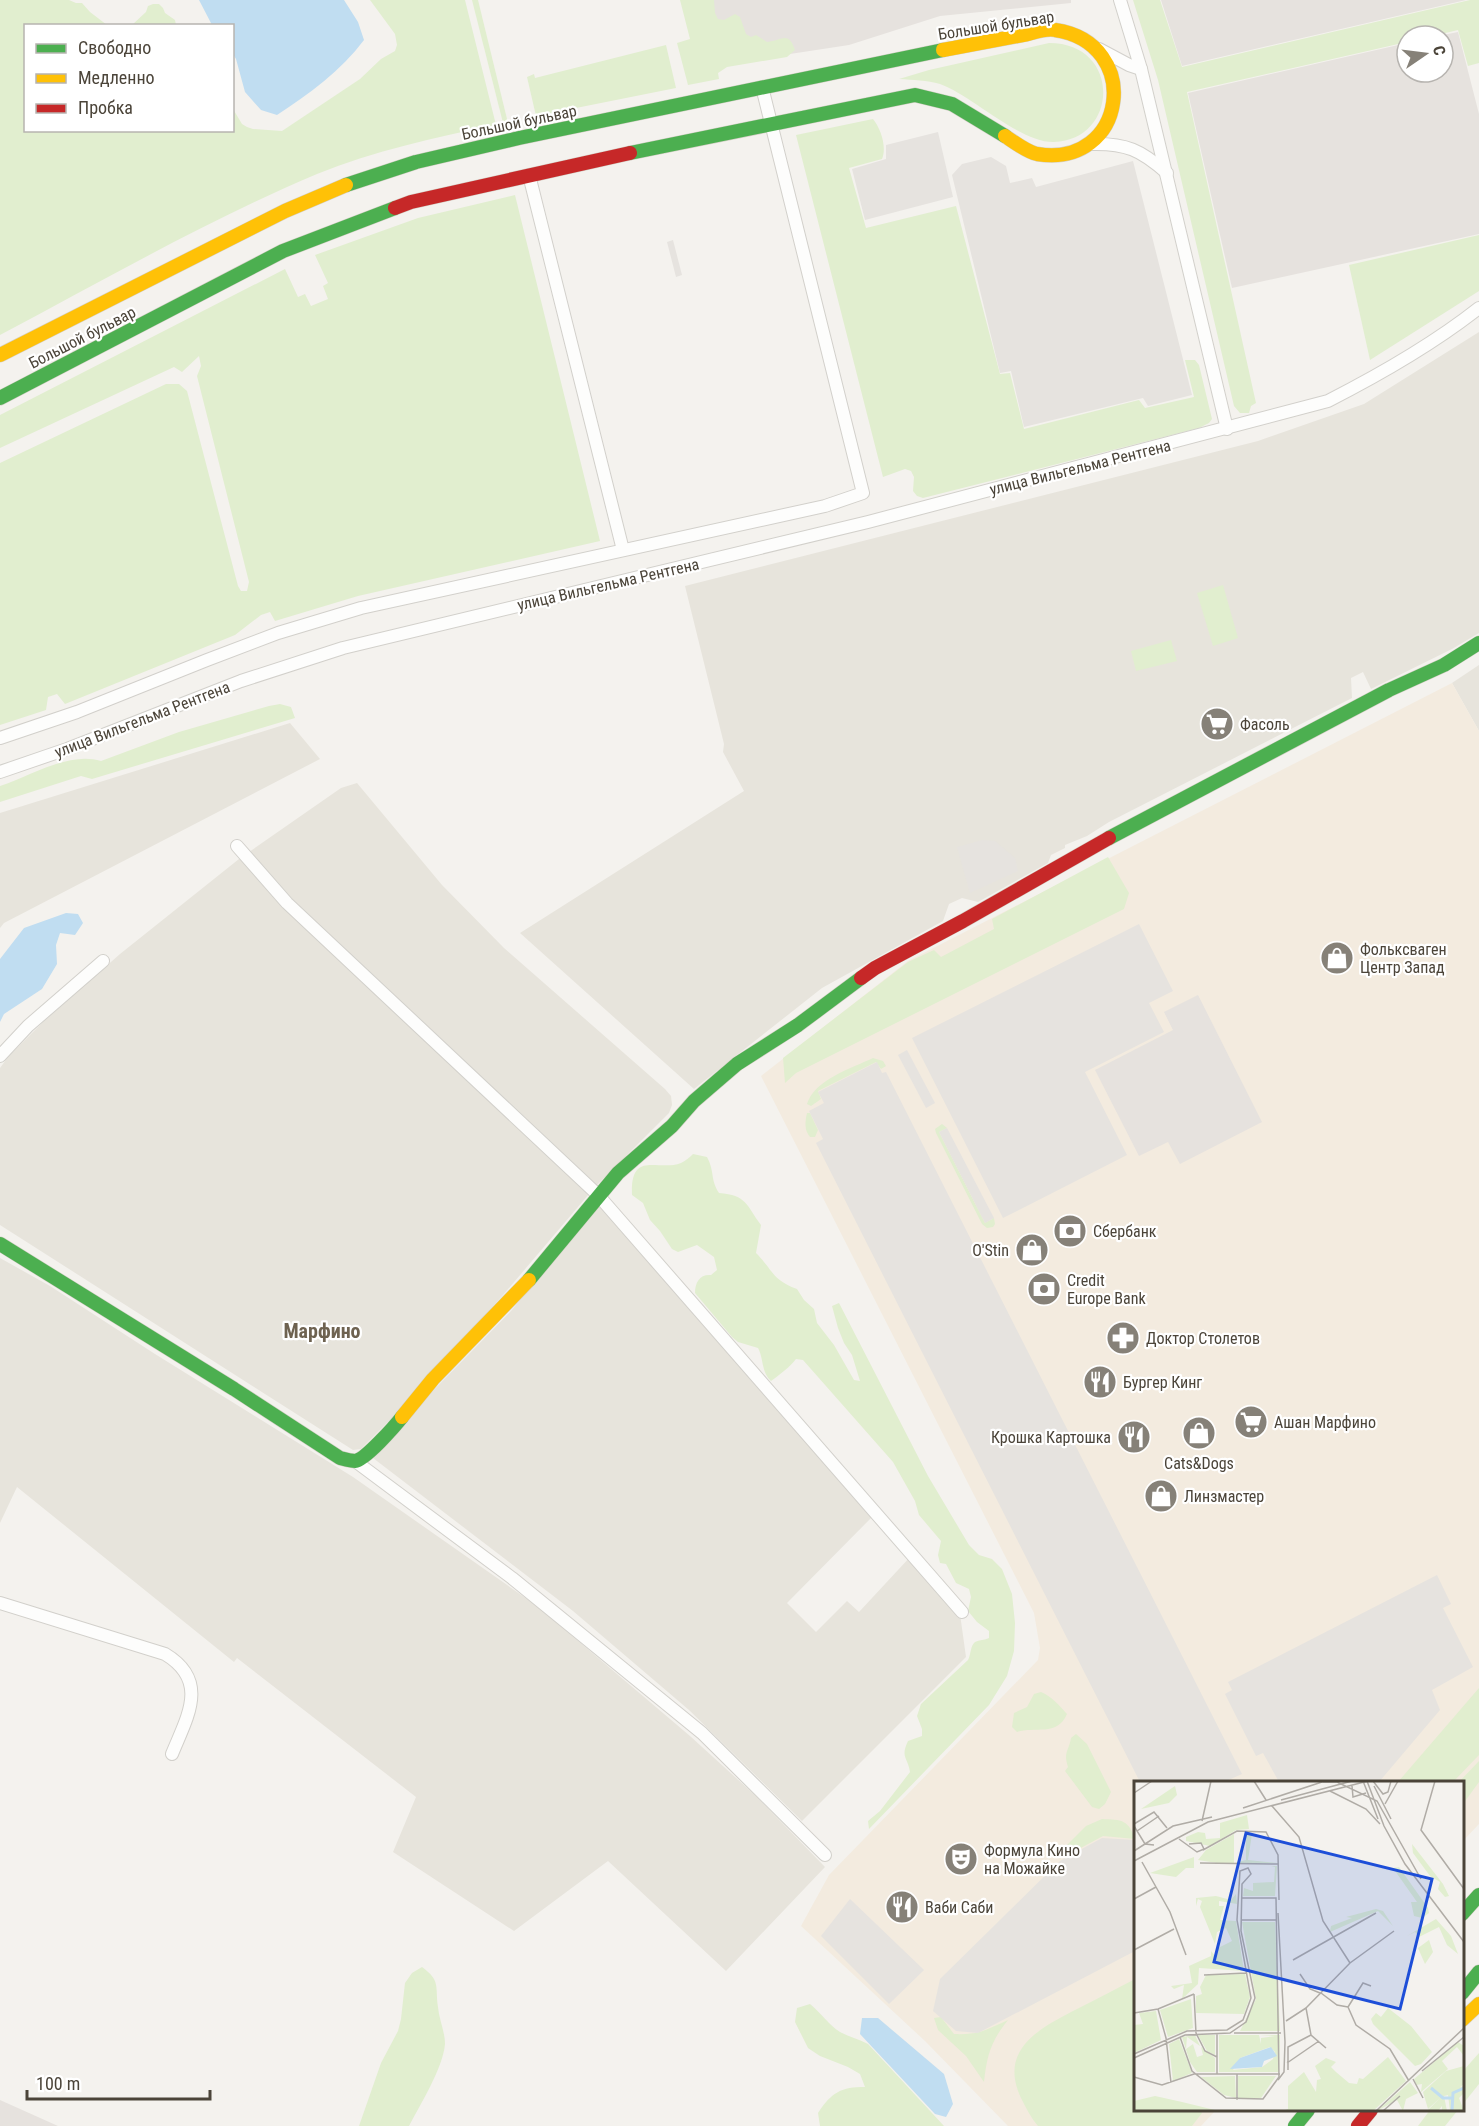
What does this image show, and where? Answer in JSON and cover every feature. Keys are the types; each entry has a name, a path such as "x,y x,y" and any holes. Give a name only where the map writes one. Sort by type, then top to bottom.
{"main road":[{"name":"Большой бульвар","path":"0,355 285,211 346,185 416,162 762,87 1053,30 1073,33 1096,47 1110,64 1113,73 1116,98 1110,123 1091,144 1069,154 1046,156 1035,154 952,104 915,95 529,175 411,202 326,232 283,251 0,398"},
{"path":"0,1244 234,1389 340,1458 355,1461 367,1455 390,1432 433,1379 527,1282 598,1195 638,1154 672,1126 694,1101 737,1064 798,1025 875,968 1157,812 1389,690 1444,665 1479,644"},
{"path":"1464,1912 1479,1894"},
{"path":"1464,1991 1479,1972"},
{"path":"1464,1992 1479,1979"},
{"path":"1464,2018 1479,2004"},
{"path":"1295,2126 1306,2111"},
{"path":"1358,2126 1369,2111"}],"street":[{"path":"1120,0 1141,69 1167,173 1227,429"},
{"path":"1096,47 1141,69"},
{"path":"762,87 771,124"},
{"name":"улица Вильгельма Рентгена","path":"0,738 77,712 291,629 382,603 825,506 864,493 771,124"},
{"path":"1091,144 1128,147 1146,155 1167,173"},
{"path":"529,175 623,550"},
{"name":"улица Вильгельма Рентгена","path":"0,772 67,749 241,681 343,648 868,522 1328,401 1397,364 1445,334 1479,308"},
{"path":"237,846 287,903 598,1195 962,1612"},
{"path":"0,1056 28,1026 102,961"},
{"path":"355,1461 512,1578 702,1733 825,1855"},
{"path":"0,1603 165,1654 174,1659 189,1678 193,1693 192,1707 172,1754"}],"shaded area":[{"path":"709,0 1071,0 1071,3 940,16 849,45 718,65"},
{"path":"1161,0 1466,0 1182,66"},
{"path":"1458,32 1479,114 1479,234 1232,288 1188,93 1395,46 1395,84 1455,84 1455,33"},
{"path":"938,132 953,197 865,220 852,169 886,159 886,145"},
{"path":"991,157 1006,166 1010,183 1032,178 1036,187 1133,161 1192,395 1148,406 1143,398 1024,427 1011,371 1000,373 952,175 962,164"},
{"path":"673,240 682,275 676,277 667,242"},
{"path":"1479,332 1479,633 1371,689 1363,672 1351,678 1352,698 1109,822 1087,836 1065,845 1065,848 1051,855 1048,863 978,902 962,898 949,904 943,921 822,988 694,1089 520,933 744,791 723,752 724,744 685,586 1258,441 1364,404"},
{"path":"1479,665 1479,731 1452,683"},
{"path":"1452,683 1479,731 1479,1824 1464,1840 1464,1781 1134,1781 1134,2111 1215,2111 1201,2126 1008,2126 925,2041 801,1926 829,1875 1038,1660 1040,1648 1034,1613 761,1076 908,961"},
{"path":"290,723 320,759 4,923 0,928 0,813"},
{"path":"357,783 442,885 504,948 665,1089 671,1096 672,1105 669,1113 595,1187 503,1295 393,1417 361,1449 353,1450 0,1225 0,1068 43,1022 120,954 239,859 341,788"},
{"path":"982,840 995,841 1015,858 1018,871 970,893 957,847"},
{"path":"1139,924 1173,991 1149,1003 1164,1032 1085,1072 1127,1155 1003,1218 912,1038"},
{"path":"1198,995 1262,1122 1180,1164 1168,1142 1139,1156 1095,1070 1173,1030 1164,1012"},
{"path":"907,1050 935,1103 926,1108 898,1055"},
{"path":"877,1062 882,1073 886,1072 1242,1774 1226,1781 1139,1781 816,1143 823,1139 809,1111 824,1103 818,1092"},
{"path":"947,1128 994,1218 985,1223 939,1132"},
{"path":"599,1203 872,1517 787,1603 816,1632 847,1601 859,1612 911,1556 960,1614 966,1657 802,1821 689,1710 573,1611 373,1458 426,1398 511,1311"},
{"path":"0,1258 50,1286 353,1477 537,1606 690,1736 757,1797 825,1867 726,1971 608,1861 514,1931 393,1852 416,1797 237,1658 234,1662 17,1487 0,1523"},
{"path":"1437,1575 1451,1604 1443,1608 1473,1667 1432,1690 1440,1710 1380,1781 1278,1781 1263,1753 1256,1756 1225,1694 1232,1690 1228,1682"},
{"path":"1102,1838 1134,1840 1134,1952 978,2033 956,2031 933,2011 940,1979 1060,1861"},
{"path":"850,1899 924,1970 889,2004 821,1936"},
{"path":"0,2100 58,2126 0,2126"}],"green space":[{"path":"0,0 69,0 82,3 106,24 24,24 24,132 234,132 234,111 242,124 247,127 282,131 360,79 381,59 395,51 397,45 395,34 370,0 465,0 496,125 405,145 317,174 196,231 0,335"},
{"path":"472,0 478,0 508,123 503,123"},
{"path":"680,0 714,0 718,19 724,20 735,14 740,17 746,34 751,37 756,35 767,42 787,38 795,50 787,57 727,67 718,73 719,79 688,85 677,43 690,39"},
{"path":"1133,0 1160,0 1182,67 1470,0 1479,0 1479,63 1468,66 1458,30 1455,31 1455,24 1395,24 1395,45 1187,92 1256,403 1251,406 1249,413 1240,413 1234,406 1158,80"},
{"path":"159,4 165,13 175,20 176,24 133,24 146,12 148,6"},
{"path":"1049,43 1073,47 1090,58 1100,74 1103,92 1100,110 1091,126 1075,137 1054,142 1041,140 1026,135 940,84 899,79 929,70"},
{"path":"666,45 676,88 536,116 527,77 534,74 535,78"},
{"path":"873,119 882,138 884,149 882,159 849,168 866,228 956,206 1000,374 1010,373 1024,429 1139,400 1145,408 1194,397 1185,360 1195,360 1199,365 1212,419 1209,423 1199,428 923,498 917,496 913,491 914,477 911,471 905,469 883,477 796,135"},
{"path":"515,195 600,541 358,596 275,621 270,612 261,615 235,635 65,704 57,694 48,697 46,710 0,725 0,463 166,384 179,384 187,391 241,591 247,591 249,582 197,376 201,366 199,356 182,372 174,367 0,448 0,415 285,269 298,297 305,294 311,306 328,299 323,286 328,283 315,255 418,218"},
{"path":"1479,235 1479,291 1370,360 1349,265"},
{"path":"1223,585 1238,638 1213,646 1197,593"},
{"path":"1171,640 1177,661 1136,671 1131,651"},
{"path":"280,704 291,707 295,718 92,779 81,776 0,802 0,786 50,766 76,759 101,761 179,732"},
{"path":"1108,857 1129,893 1124,909 796,1073 785,1083 783,1058 908,962 934,950 941,957 994,929 992,919"},
{"path":"873,1058 883,1061 886,1066 881,1069 876,1062 818,1091 821,1099 811,1106 807,1104 817,1088 825,1082"},
{"path":"807,1113 810,1113 818,1130 815,1137 810,1137 807,1132 805,1123"},
{"path":"942,1124 947,1128 939,1132 985,1223 994,1218 993,1227 987,1228 982,1224 936,1133 935,1129"},
{"path":"693,1154 707,1157 714,1184 719,1193 735,1196 749,1207 761,1225 756,1253 782,1282 797,1289 814,1309 817,1323 834,1345 854,1380 860,1381 852,1355 838,1328 832,1306 839,1303 928,1476 969,1545 979,1555 992,1559 1002,1569 1012,1594 1015,1623 1014,1651 1007,1676 989,1705 869,1829 868,1821 880,1811 910,1772 905,1751 908,1741 922,1736 917,1716 921,1704 968,1660 975,1642 989,1638 989,1631 968,1611 971,1597 969,1589 956,1583 946,1564 940,1563 938,1555 941,1541 919,1515 915,1501 893,1462 803,1360 796,1359 771,1381 766,1374 758,1348 738,1342 732,1337 695,1293 699,1280 717,1270 714,1257 697,1245 678,1252 672,1249 650,1220 643,1203 632,1195 633,1181 636,1172 641,1167 681,1163"},
{"path":"1479,1688 1479,1755 1454,1781 1399,1781"},
{"path":"1041,1692 1067,1714 1063,1721 1052,1728 1017,1732 1012,1727 1014,1713 1027,1707 1034,1694"},
{"path":"1076,1734 1087,1744 1111,1792 1105,1804 1099,1809 1092,1807 1065,1771 1068,1767 1066,1758 1071,1738"},
{"path":"1479,1761 1479,1782 1464,1803 1464,1781 1460,1781"},
{"path":"1102,1819 1123,1822 1130,1828 1134,1839 1103,1836 1064,1857 1057,1855 1086,1826"},
{"path":"422,1967 432,1976 436,1984 445,2044 440,2064 409,2126 359,2126 381,2063 398,2031 405,1983 412,1973"},
{"path":"1134,1980 1134,2111 1201,2111 1202,2113 1192,2126 1038,2126 1021,2098 1015,2081 1015,2066 1026,2042 1063,2016"},
{"path":"810,2004 840,2032 868,2044 944,2126 820,2126 818,2113 828,2100 843,2090 865,2087 860,2074 808,2048 795,2022 797,2008"},
{"path":"941,2017 954,2034 976,2033 1008,2020 991,2049 984,2082 966,2056 938,2030 934,2018"},
{"path":"1479,2053 1479,2084 1464,2103 1464,2070"},
{"path":"1429,2111 1457,2111 1445,2126 1418,2126"}],"water":[{"path":"199,0 344,0 358,22 364,40 324,81 277,115 261,110 245,92 234,56 234,24 211,24"},
{"path":"66,913 78,914 83,923 75,935 60,933 56,945 57,964 42,989 4,1014 0,1022 0,959 24,928"},
{"path":"862,2018 878,2018 944,2074 953,2104 946,2117 935,2114 860,2034"}],"traffic: fast":[{"path":"346,185 416,162 519,138 943,50"},
{"path":"630,153 915,95 952,104 1005,136"},
{"path":"0,398 283,251 395,208"},
{"path":"1109,838 1389,690 1444,665 1479,643"},
{"path":"529,1280 618,1173 672,1126 694,1101 737,1064 798,1025 861,978"},
{"path":"0,1244 234,1389 340,1458 353,1461 360,1459 380,1442 402,1417"},
{"path":"1464,1912 1479,1895"},
{"path":"1464,1991 1479,1972"},
{"path":"1295,2126 1307,2111"}],"traffic: slow":[{"path":"943,50 1043,30 1055,30 1083,40 1102,57 1112,79 1113,102 1106,125 1090,143 1067,154 1037,154 1005,136"},
{"path":"0,355 285,211 346,185"},
{"path":"402,1417 433,1379 529,1280"},
{"path":"1464,2018 1479,2004"}],"traffic: jam":[{"path":"395,208 411,202 630,153"},
{"path":"861,978 875,968 1109,838"},
{"path":"1358,2126 1370,2111"}],"place":[{"name":"Фасоль","path":"1217,724"},
{"name":"Фольксваген Центр Запад","path":"1337,958"},
{"name":"Сбербанк","path":"1070,1231"},
{"name":"O'Stin","path":"1032,1250"},
{"name":"Credit Europe Bank","path":"1044,1289"},
{"name":"Доктор Столетов","path":"1123,1338"},
{"name":"Бургер Кинг","path":"1100,1382"},
{"name":"Ашан Марфино","path":"1251,1422"},
{"name":"Cats&Dogs","path":"1199,1433"},
{"name":"Крошка Картошка","path":"1134,1437"},
{"name":"Линзмастер","path":"1161,1496"},
{"name":"Формула Кино на Можайке","path":"961,1859"},
{"name":"Ваби Саби","path":"902,1907"}],"district":[{"name":"Марфино","path":"322,1331"}]}
